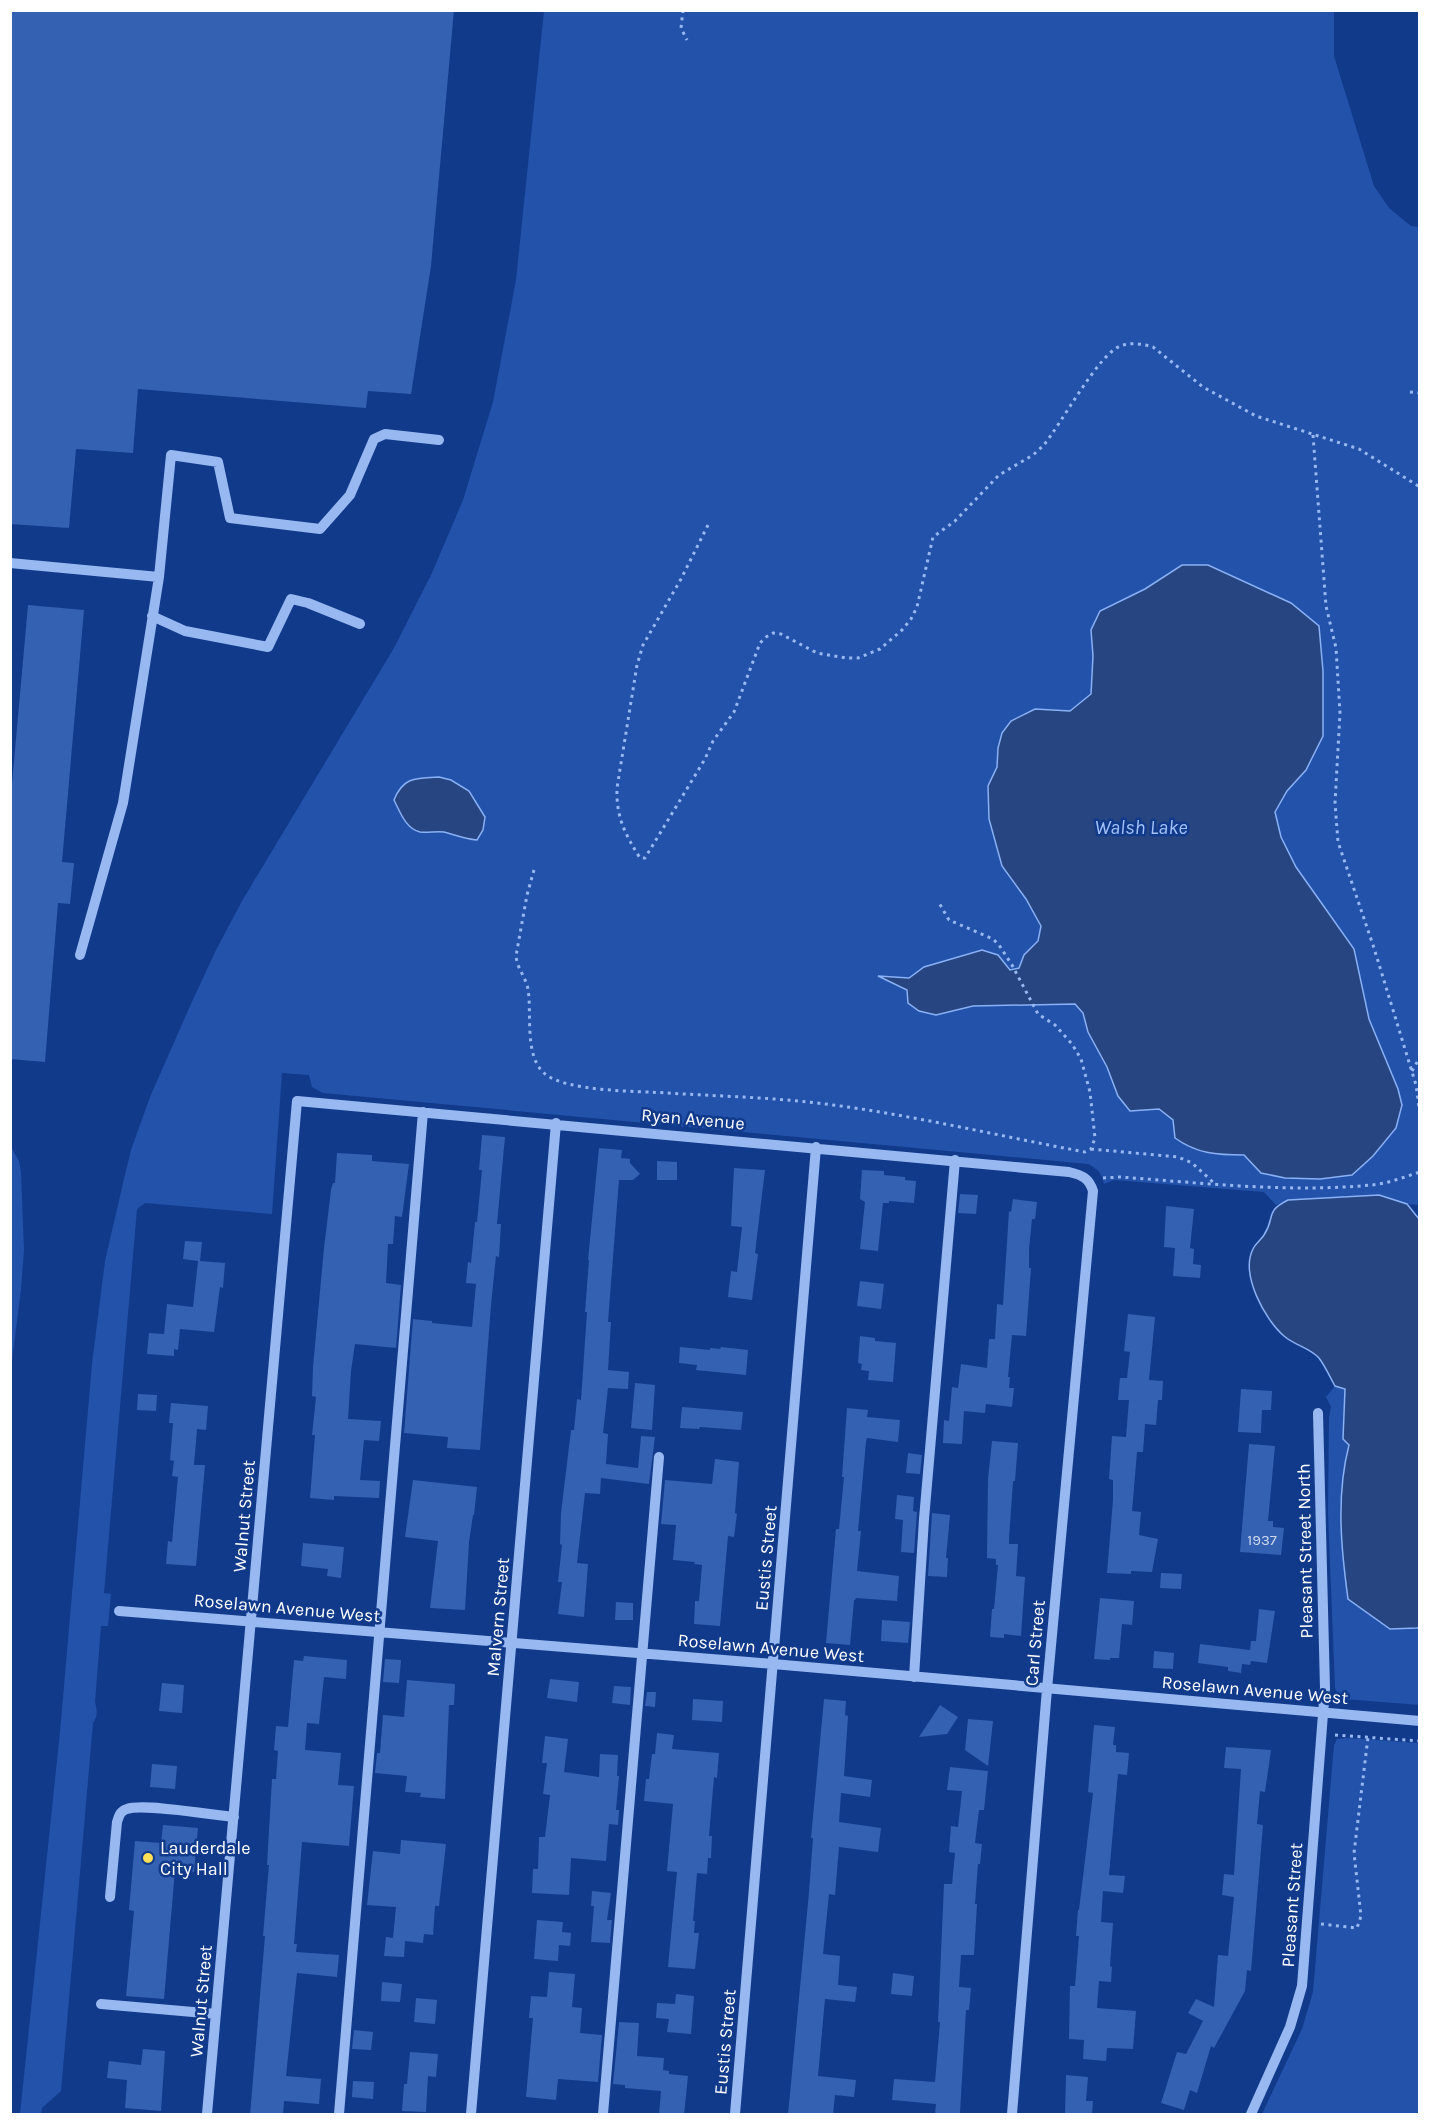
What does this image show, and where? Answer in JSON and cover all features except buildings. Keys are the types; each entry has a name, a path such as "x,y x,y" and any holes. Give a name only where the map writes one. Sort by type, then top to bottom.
{"street":[{"path":"80,955 123,803 159,577 171,455 218,462 230,518 320,529 350,495 374,439 385,434 439,440"},
{"path":"10,563 159,577"},
{"path":"152,616 185,631 268,647 291,599 308,603 360,624"},
{"name":"Ryan Avenue","path":"297,1101 955,1160 1069,1172 1088,1181"},
{"name":"Walnut Street","path":"207,2115 297,1101"},
{"path":"339,2115 423,1112"},
{"name":"Malvern Street","path":"471,2115 556,1123"},
{"name":"Eustis Street","path":"735,2115 816,1148"},
{"path":"914,1677 924,1519 955,1160"},
{"name":"Carl Street","path":"1012,2115 1047,1689 1093,1191 1088,1181"},
{"name":"Pleasant Street North","path":"1318,1413 1325,1688"},
{"path":"603,2115 659,1457"},
{"name":"Roselawn Avenue West","path":"119,1611 774,1664 1419,1721"},
{"name":"Pleasant Street","path":"1251,2115 1290,2027 1302,1986 1325,1688"},
{"path":"110,1897 117,1822 119,1814 125,1809 143,1808 234,1817"},
{"path":"101,2004 216,2014"}],"path":[{"path":"683,10 681,28 687,40"},
{"path":"708,525 681,579 650,630 637,665 616,804 619,818 640,858 645,858 705,759 713,741 734,712 760,643 773,633 781,634 817,653 846,658 868,655 890,640 911,619 933,537 978,499 999,475 1033,455 1043,446 1101,361 1120,346 1144,344 1153,347 1203,387 1227,400 1270,422 1359,449 1419,487"},
{"path":"1410,392 1419,393"},
{"path":"1313,435 1326,606 1336,648 1340,713 1335,803 1338,842 1412,1071 1419,1115"},
{"path":"534,870 516,956 528,988 533,1051 538,1066 545,1074 555,1079 583,1087 807,1102 875,1112 1085,1152 1090,1149 1178,1157 1192,1163 1214,1184"},
{"path":"938,901 949,920 993,939 1012,965 1042,1018 1063,1033 1081,1059 1090,1092 1095,1138 1090,1149"},
{"path":"1412,1071 1419,1058"},
{"path":"1088,1181 1120,1177 1260,1187 1373,1185 1419,1172"},
{"path":"1321,1734 1419,1741"},
{"path":"1308,1923 1357,1928 1359,1922 1360,1910 1354,1873 1354,1853 1368,1737"}],"shaded area":[{"path":"544,11 1334,11 1334,56 1374,186 1389,208 1411,226 1419,227 1419,1205 1407,1204 1379,1195 1288,1200 1276,1205 1264,1192 1114,1180 1104,1184 1099,1172 1088,1164 323,1093 312,1087 309,1075 282,1073 272,1214 145,1203 137,1209 104,1593 111,1594 108,1626 101,1626 95,1702 97,1713 93,1723 61,2091 42,2108 41,2114 20,2114 60,1732 92,1364 105,1261 131,1150 150,1097 216,950 242,901 394,648 432,573 463,500 493,402 516,280"},
{"path":"11,1147 19,1161 21,1172 24,1250 11,1369"},
{"path":"1335,1386 1345,1388 1343,1439 1349,1445 1341,1502 1343,1560 1348,1599 1390,1629 1419,1627 1419,1705 1344,1699 1339,1697 1335,1688 1328,1513 1331,1407 1326,1397"},
{"path":"1337,1739 1419,1743 1419,2114 1262,2114 1302,2029 1313,1992 1334,1745"}],"water":[{"name":"Walsh Lake","path":"1182,565 1208,565 1291,603 1319,626 1323,671 1323,736 1306,770 1287,791 1275,812 1281,837 1296,867 1354,949 1369,1019 1398,1089 1402,1105 1396,1128 1373,1156 1352,1175 1320,1179 1285,1178 1261,1173 1244,1155 1208,1152 1191,1147 1175,1138 1173,1120 1159,1109 1130,1111 1118,1096 1107,1067 1088,1032 1083,1013 1075,1004 973,1006 936,1015 919,1011 908,1003 907,990 878,976 909,978 924,967 982,950 998,955 1010,970 1019,968 1024,955 1038,941 1041,926 1026,899 1002,866 989,819 988,786 997,767 1002,733 1011,721 1035,709 1070,711 1091,694 1093,656 1091,630 1100,611 1145,589"},
{"path":"439,777 451,780 469,791 485,817 483,830 477,840 444,832 420,832 404,819 394,800 402,787 411,780"},
{"path":"1379,1195 1407,1204 1419,1219 1420,1627 1417,1628 1390,1629 1348,1599 1341,1522 1342,1483 1349,1445 1343,1439 1345,1389 1335,1386 1319,1358 1288,1339 1277,1329 1256,1296 1250,1271 1253,1249 1263,1237 1273,1212 1281,1204 1288,1200"}],"place":[{"name":"Lauderdale City Hall","path":"148,1858"}]}
